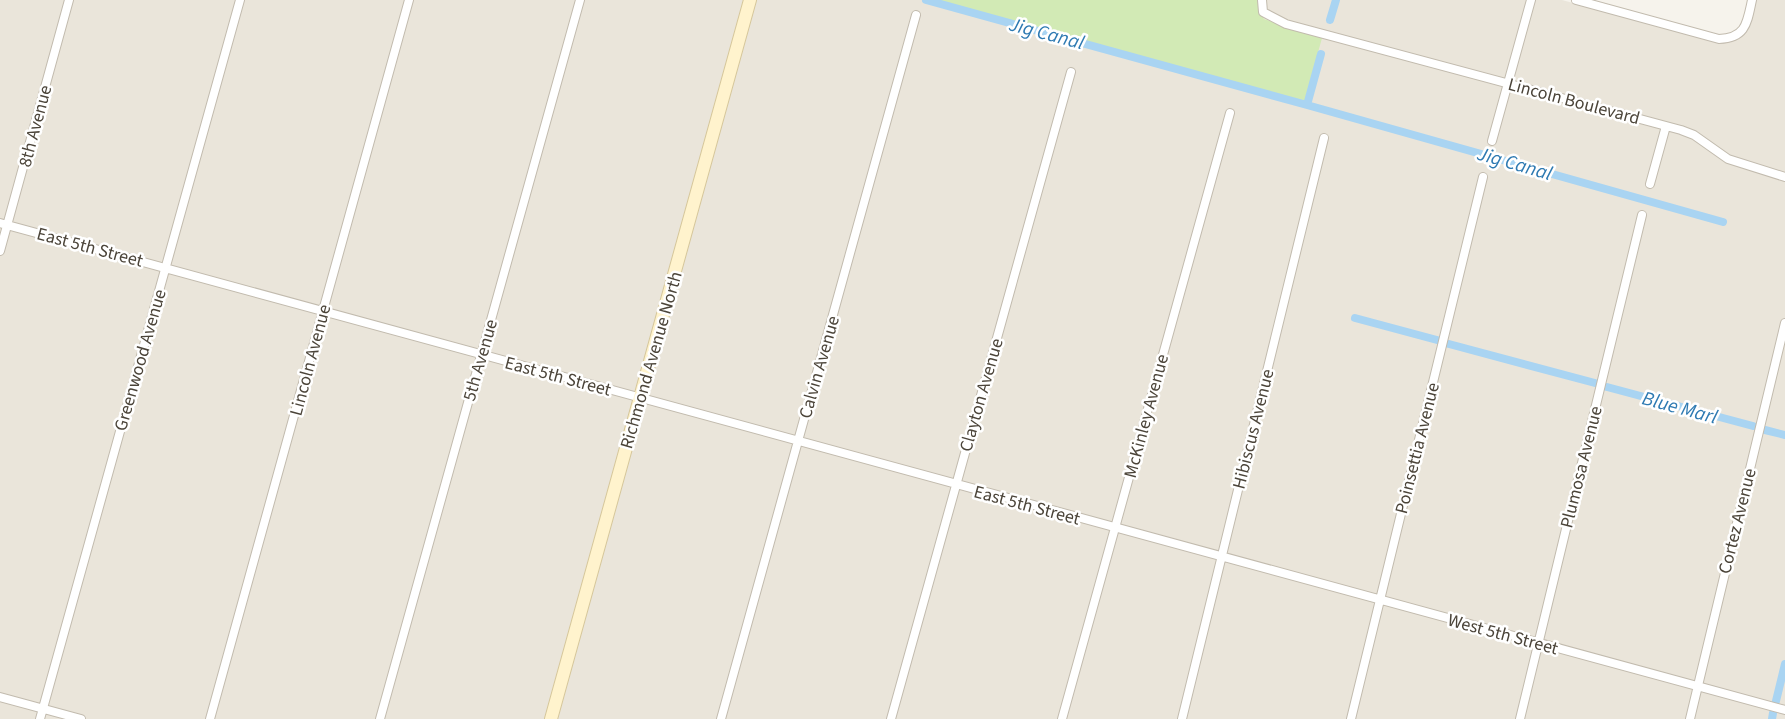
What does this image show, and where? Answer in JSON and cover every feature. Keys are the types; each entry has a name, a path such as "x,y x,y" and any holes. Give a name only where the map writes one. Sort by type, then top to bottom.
{"street":[{"name":"8th Avenue","path":"0,251 4,224 69,0"},
{"name":"Greenwood Avenue","path":"40,719 240,0"},
{"name":"Lincoln Avenue","path":"210,719 410,0"},
{"name":"5th Avenue","path":"380,719 580,0"},
{"name":"Richmond Avenue North","path":"551,719 750,0"},
{"name":"Lincoln Boulevard","path":"1262,0 1263,12 1272,19 1666,126 1695,135 1738,164 1785,177"},
{"path":"1492,141 1531,0"},
{"path":"1576,0 1719,39 1733,38 1745,25 1752,0"},
{"name":"Calvin Avenue","path":"721,719 916,15"},
{"name":"Clayton Avenue","path":"891,719 1071,72"},
{"name":"McKinley Avenue","path":"1062,719 1230,113"},
{"path":"1650,184 1666,126"},
{"name":"Hibiscus Avenue","path":"1182,719 1324,138"},
{"name":"Poinsettia Avenue","path":"1351,719 1483,177"},
{"name":"Plumosa Avenue","path":"1520,719 1642,215"},
{"name":"East 5th Street","path":"4,224 1221,558"},
{"name":"Cortez Avenue","path":"1690,719 1785,323"},
{"name":"West 5th Street","path":"1221,558 1785,710"},
{"path":"0,697 81,719"}],"shaded area":[{"path":"0,0 746,0 546,719 0,719"},
{"path":"754,0 929,0 1302,107 1321,38 1264,19 1258,7 1259,0 1562,0 1705,39 1737,36 1750,0 1785,0 1785,719 555,719"}],"green space":[{"path":"929,0 1259,0 1258,7 1264,19 1322,38 1303,107"}],"waterway":[{"name":"Jig Canal","path":"926,0 1307,105 1321,54"},
{"name":"Jig Canal","path":"1330,20 1336,0"},
{"name":"Jig Canal","path":"1307,105 1723,222"},
{"name":"Blue Marl","path":"1355,318 1437,340"},
{"name":"Blue Marl","path":"1449,344 1595,383"},
{"name":"Blue Marl","path":"1607,387 1753,426"},
{"name":"Blue Marl","path":"1765,430 1785,435"},
{"path":"1776,701 1785,664"},
{"path":"1772,719 1773,713"}]}
